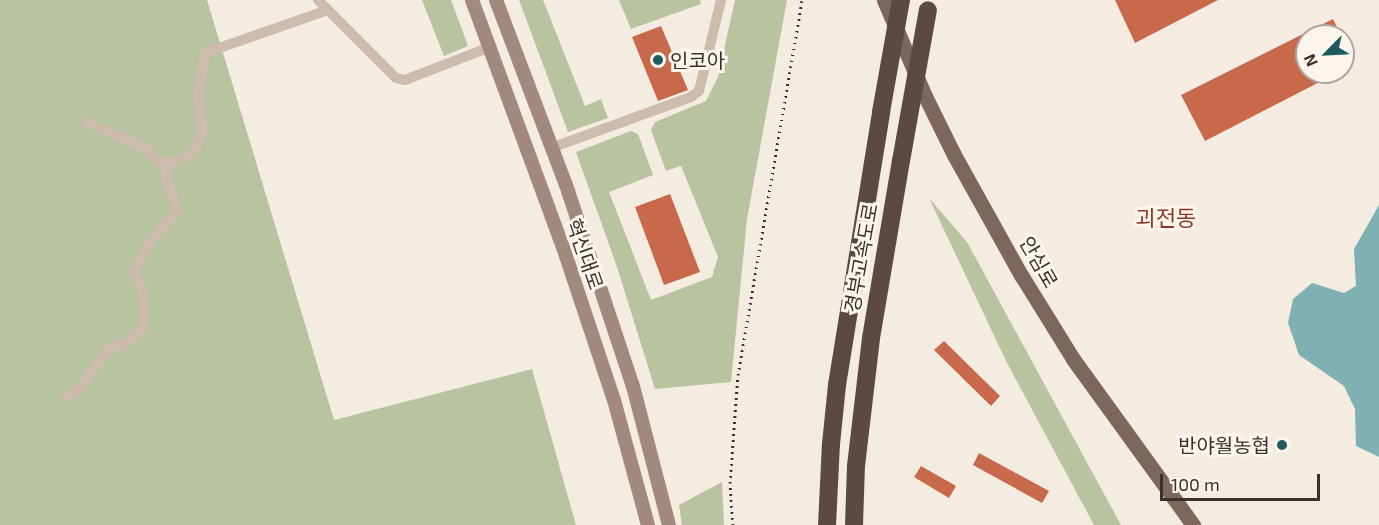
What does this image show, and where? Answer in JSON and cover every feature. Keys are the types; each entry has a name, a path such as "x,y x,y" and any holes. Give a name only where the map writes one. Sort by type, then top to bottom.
{"highway":[{"name":"경부고속도로","path":"827,525 837,385 901,0"},
{"name":"경부고속도로","path":"854,525 856,466 871,339 928,5"}],"main road":[{"name":"혁신대로","path":"472,0 566,256 602,362 648,525"},
{"path":"496,0 551,148 633,387 669,525"},
{"name":"안심로","path":"884,0 925,96 953,153 967,174 1021,275 1073,359 1193,525"}],"street":[{"path":"318,0 396,78 405,80 490,47"},
{"path":"551,148 691,97 699,92 721,0"},
{"path":"87,122 147,149 158,162 177,162 192,153 202,131 198,95 205,53 328,10"},
{"path":"68,396 78,390 109,348 124,345 144,327 144,290 133,272 150,242 178,210 166,177 166,162"}],"green space":[{"path":"0,0 207,0 334,420 532,369 576,525 0,525"},
{"path":"422,0 451,0 468,46 444,56"},
{"path":"519,0 543,0 585,106 601,99 608,118 568,132"},
{"path":"619,0 700,0 701,4 631,29"},
{"path":"735,0 787,0 747,219 731,382 655,389 617,267 576,152 631,131 638,134 653,175 609,192 651,300 712,277 718,257 681,166 666,171 651,130 655,122 706,101 718,77"},
{"path":"929,198 967,242 1121,525 1094,525 1007,363"},
{"path":"722,482 724,525 682,525 679,505"}],"water":[{"path":"1379,205 1379,457 1356,446 1355,409 1344,386 1299,355 1288,323 1293,299 1312,283 1344,293 1356,286 1354,249"}],"building":[{"path":"1115,0 1218,0 1135,43"},
{"path":"1333,19 1335,24 1323,24"},
{"name":"인코아","path":"661,26 688,90 658,101 632,37"},
{"path":"1295,38 1295,84 1316,84 1205,141 1181,95"},
{"path":"670,194 700,272 664,285 635,207"},
{"path":"944,341 1000,396 991,406 934,350"},
{"path":"979,453 1049,491 1042,503 973,465"},
{"path":"921,466 956,486 949,498 914,477"}],"railway":[{"path":"733,525 730,483 738,375 802,0"}],"place":[{"name":"인코아","path":"658,60"},
{"name":"반야월농협","path":"1282,445"}],"district":[{"name":"괴전동","path":"1166,218"}]}
